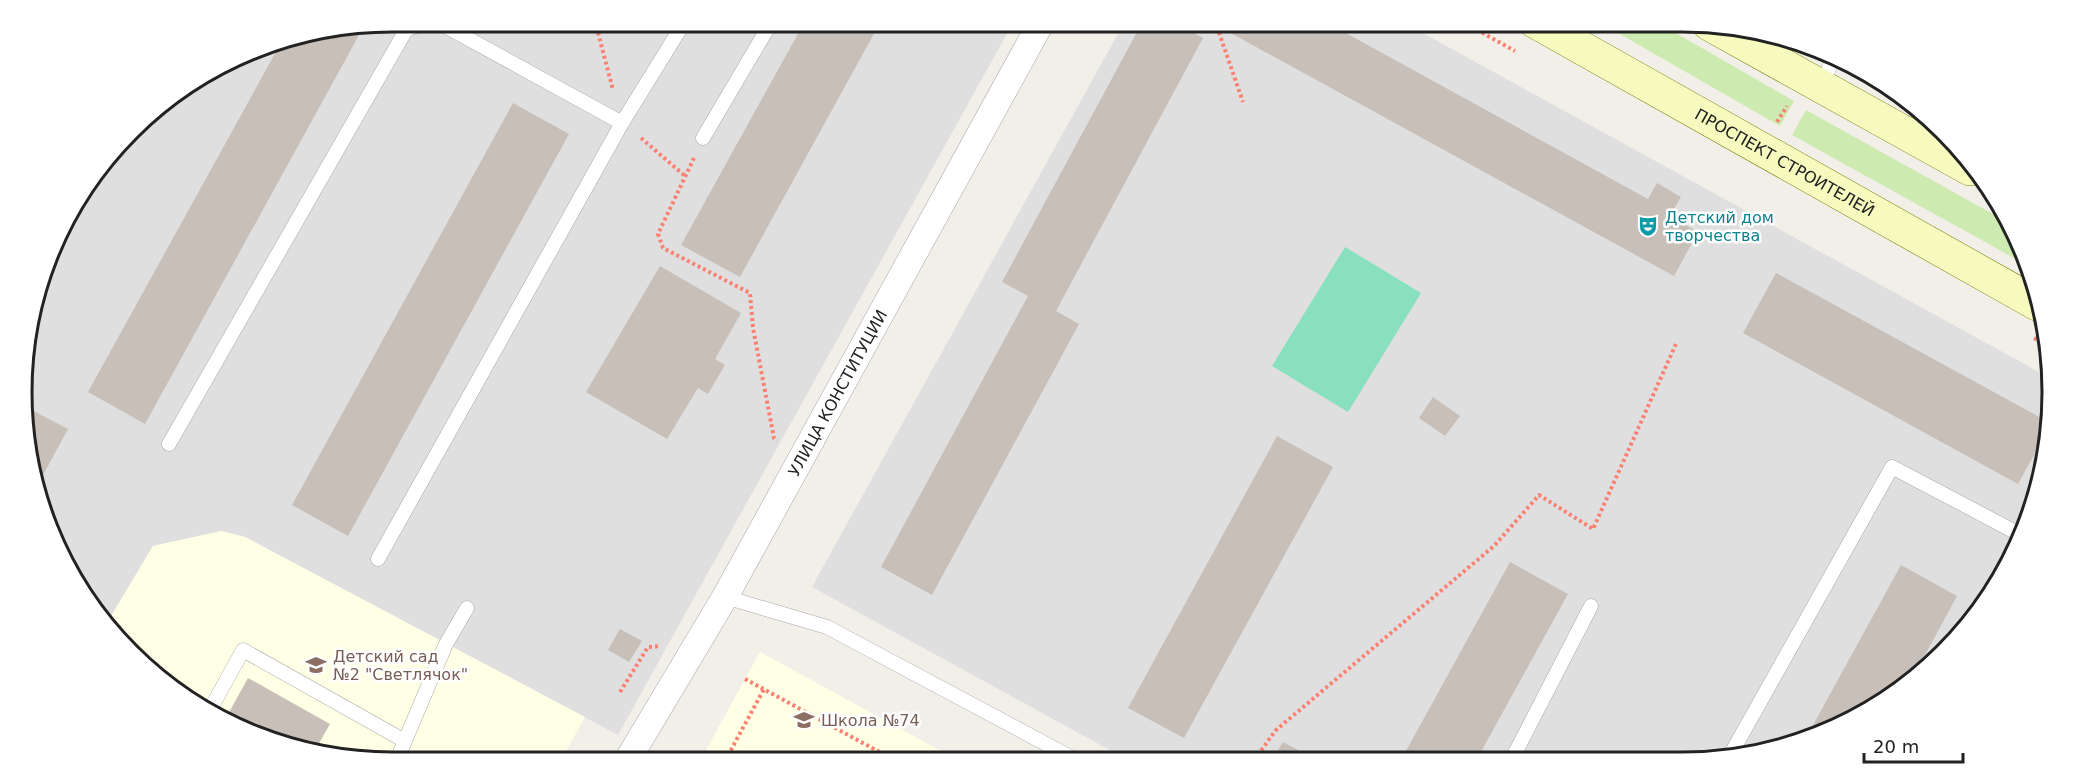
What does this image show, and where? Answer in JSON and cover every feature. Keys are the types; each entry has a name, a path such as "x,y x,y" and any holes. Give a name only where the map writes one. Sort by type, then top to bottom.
{"street":[{"name":"УЛИЦА КОНСТИТУЦИИ","path":"632,752 725,597 1036,32"},
{"name":"ПРОСПЕКТ СТРОИТЕЛЕЙ","path":"1554,32 2031,300"},
{"path":"1734,36 1820,75 1961,163"}],"lane":[{"path":"169,444 405,32"},
{"path":"456,32 622,123"},
{"path":"378,559 622,123 678,32"},
{"path":"703,138 766,32"},
{"path":"1735,747 1892,467 2014,532"},
{"path":"725,597 827,627 1061,752"},
{"path":"1516,752 1591,606"},
{"path":"400,752 446,644 467,608"},
{"path":"213,704 243,650 405,741"}],"path":[{"path":"598,32 622,123 685,176"},
{"path":"1219,32 1243,102"},
{"path":"1760,148 1820,75"},
{"path":"703,138 658,234 663,248 750,293 753,328 774,438 797,464"},
{"path":"1260,752 1276,730 1494,546 1539,495 1593,529 1676,344"},
{"path":"620,692 648,647 669,645"},
{"path":"745,680 880,752"},
{"path":"730,752 764,689"}],"shaded area":[{"path":"368,32 1008,32 618,735 245,537 222,531 153,546 111,617 92,592 69,551 44,485 38,462 32,415 32,368 38,321 44,298 59,254 80,211 92,191 121,154 154,121 191,92 232,69 276,51 321,38"},
{"path":"1119,32 1421,32 2042,374 2042,415 2036,462 2030,485 2005,551 1982,592 1968,611 1920,662 1883,691 1820,724 1753,745 1682,752 1113,752 812,587"},
{"name":"Детский сад №2 \"Светлячок\"","path":"221,531 245,537 585,717 566,752 368,751 321,745 254,724 211,703 172,677 137,646 111,617 153,546"},
{"name":"Школа №74","path":"760,652 943,752 705,752"}],"green space":[{"path":"1616,32 1674,32 1794,101 1780,126"},
{"path":"1806,110 1996,216 2017,260 1792,135"},
{"path":"1345,247 1421,293 1348,412 1272,366"}],"building":[{"path":"799,32 875,32 740,277 681,245"},
{"path":"1137,32 1192,32 1203,38 1056,311 1079,324 932,595 881,567 1028,296 1002,282"},
{"path":"1229,32 1344,32 1648,199 1657,183 1681,197 1670,216 1698,232 1674,276"},
{"path":"360,33 145,424 88,392 276,51 321,38"},
{"path":"513,103 569,134 348,536 292,505"},
{"path":"660,266 741,313 715,359 725,365 708,394 698,388 667,439 586,392"},
{"path":"1776,273 2042,418 2038,448 2018,484 1743,333"},
{"path":"1433,397 1460,416 1445,436 1419,418"},
{"path":"32,410 68,429 42,477"},
{"path":"1277,436 1333,467 1184,738 1128,708"},
{"path":"1510,562 1568,594 1481,752 1405,752"},
{"path":"1901,565 1957,596 1920,662 1883,691 1842,714 1812,727"},
{"path":"620,629 642,641 629,662 608,650"},
{"path":"248,678 330,724 318,744 276,732 229,712"},
{"path":"1283,742 1302,752 1277,752"}],"place":[{"name":"Детский дом творчества","path":"1648,226"},
{"name":"Детский сад №2 \"Светлячок\"","path":"316,665"},
{"name":"Школа №74","path":"804,720"}]}
